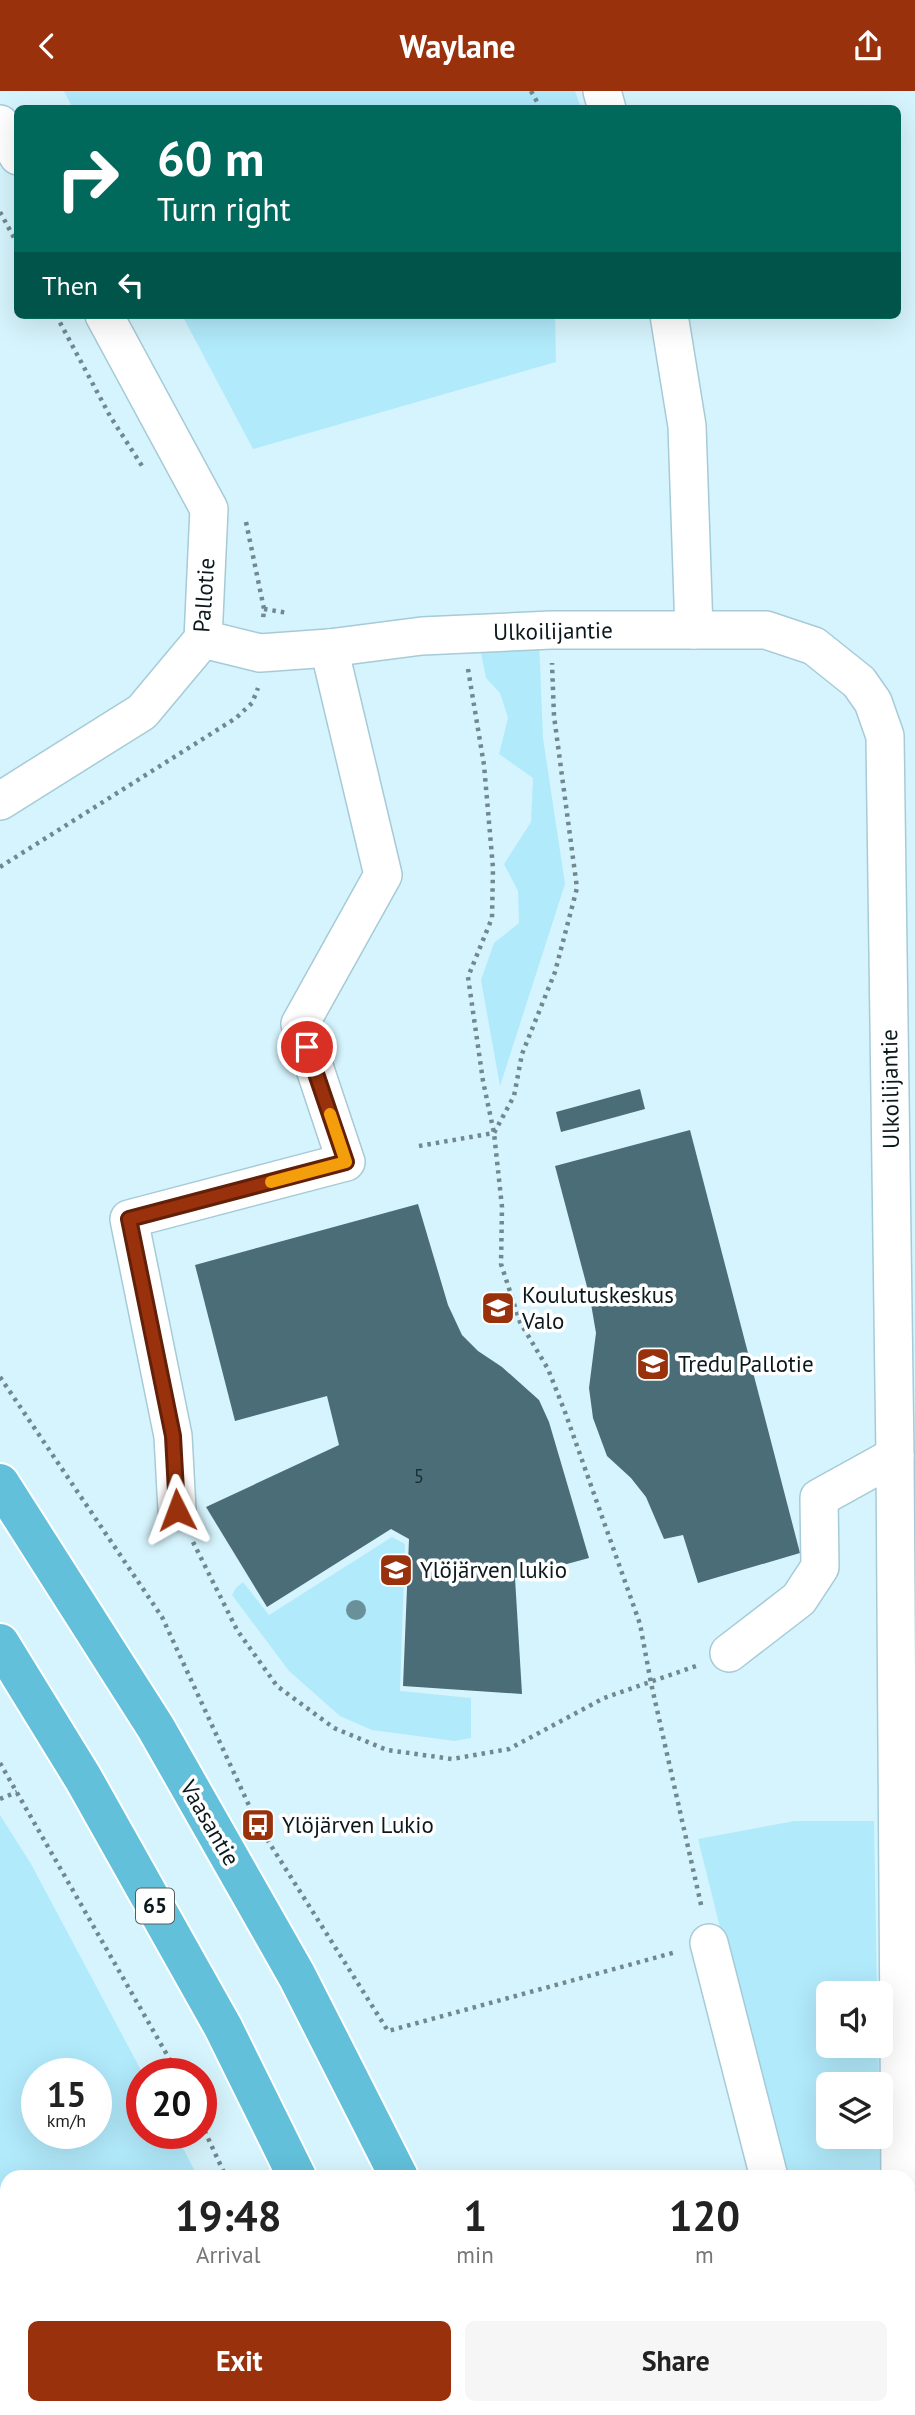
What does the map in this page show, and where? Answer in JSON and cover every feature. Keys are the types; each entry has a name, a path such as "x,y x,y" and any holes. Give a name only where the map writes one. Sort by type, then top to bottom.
{"highway":[{"name":"Vaasantie","path":"0,1483 156,1728 297,1976 395,2170"},
{"name":"65","path":"0,1643 83,1778 223,2027 294,2170"}],"street":[{"path":"0,124 14,149"},
{"name":"Pallotie","path":"0,801 142,712 203,639 209,509 106,319"},
{"path":"670,319 687,426 694,630"},
{"name":"Ulkoilijantie","path":"203,639 260,653 462,634 551,630 766,630 814,646 859,682 873,702 885,736 895,1455 900,2170"},
{"path":"177,1510 173,1436 129,1219 346,1162 300,1024 383,874 329,648"},
{"path":"729,1653 799,1599 820,1567 820,1498 895,1455"},
{"path":"709,1943 767,2170"}],"path":[{"path":"0,212 14,238"},
{"path":"57,319 110,416"},
{"path":"494,1133 514,1096 522,1054 555,972 577,888 554,716 551,630"},
{"path":"0,1377 162,1618 258,1825 388,2031 709,1943 640,1624 601,1509 548,1369 520,1322 501,1264 502,1207 494,1133 483,1081 468,977 492,918 493,868 484,765 462,634"},
{"path":"0,867 193,746"},
{"path":"419,1146 494,1133"},
{"path":"177,1510 237,1630 277,1686 334,1728 387,1751 452,1759 509,1749 604,1698 729,1653"},
{"path":"0,1763 169,2058"},
{"path":"0,1799 17,1792"},
{"path":"213,2149 223,2170"}],"shaded area":[{"path":"64,91 575,91 580,105 71,105"},
{"path":"184,319 555,319 556,362 253,449"},
{"path":"539,640 543,738 565,884 500,1086 481,980 494,943 519,923 518,891 504,864 531,822 533,778 499,754 508,718 500,693 486,678 479,642"},
{"path":"392,1537 405,1544 400,1691 471,1698 471,1738 455,1741 372,1730 340,1716 289,1671 232,1595 243,1582 269,1615"},
{"path":"0,1815 31,1864 134,2058 126,2058 126,2149 183,2149 194,2170 0,2170"},
{"path":"795,1821 874,1821 877,1981 816,1981 816,2058 878,2058 879,2072 816,2072 816,2149 880,2149 881,2170 780,2170 698,1839"}],"building":[{"path":"640,1089 645,1109 561,1132 556,1112"},
{"path":"690,1130 800,1553 698,1583 683,1535 664,1539 646,1497 631,1478 607,1456 593,1418 589,1388 596,1333 590,1298 555,1166"},
{"path":"418,1204 448,1305 462,1335 539,1400 549,1422 589,1558 515,1578 522,1694 403,1686 409,1539 391,1529 267,1607 206,1507 339,1445 327,1396 235,1421 195,1265"}],"slow traffic":[{"path":"271,1182 346,1162 330,1114"}],"place":[{"name":"Koulutuskeskus Valo","path":"498,1308"},
{"name":"Tredu Pallotie","path":"653,1364"},
{"name":"Ylöjärven lukio","path":"396,1570"},
{"name":"Ylöjärven Lukio","path":"258,1825"}],"route":[{"path":"177,1510 173,1436 129,1219 346,1162 307,1047"}]}
